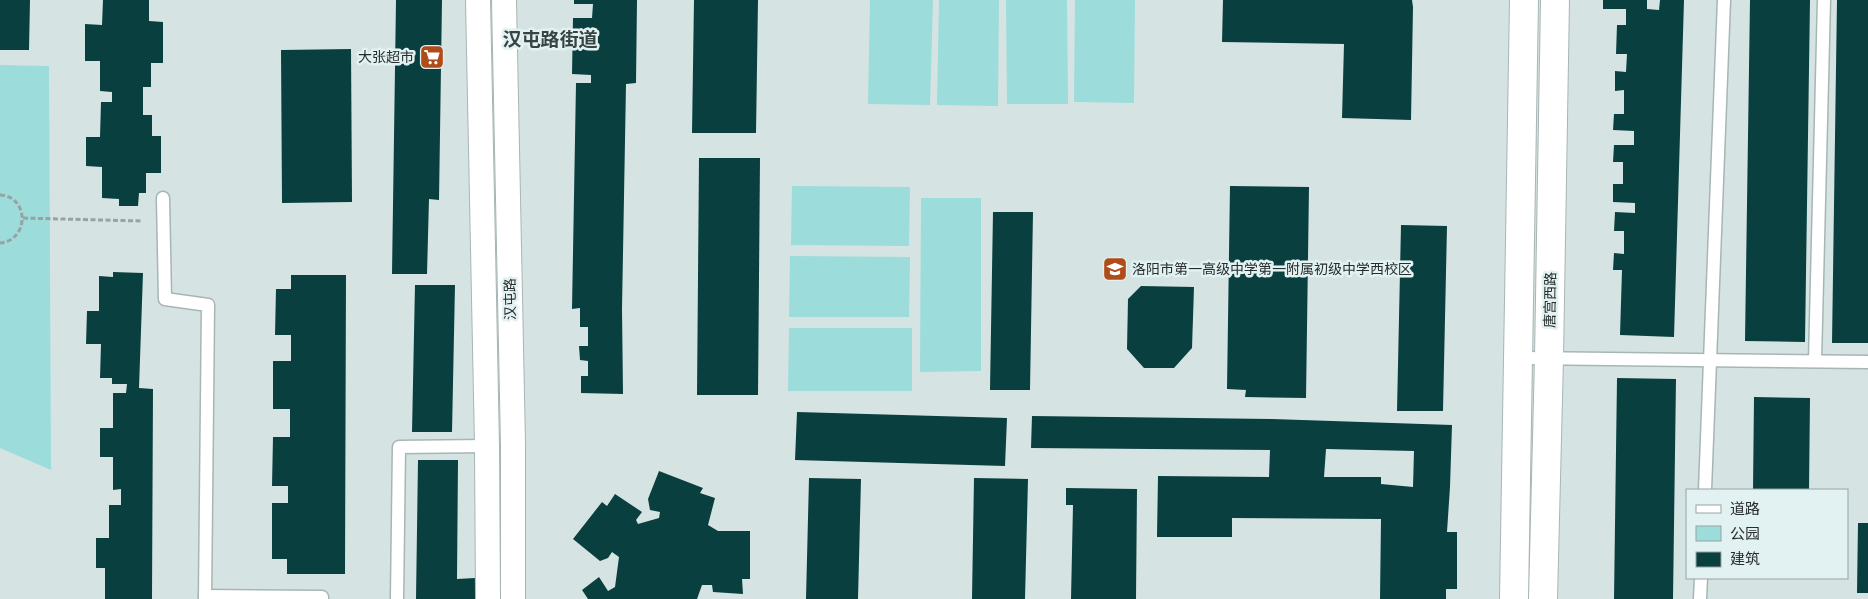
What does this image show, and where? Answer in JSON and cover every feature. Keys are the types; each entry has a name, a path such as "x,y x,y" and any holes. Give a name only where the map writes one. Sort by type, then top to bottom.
{"main road":[{"path":"1514,599 1524,0"},
{"name":"唐宫西路","path":"1543,599 1555,0"}],"street":[{"name":"汉屯路","path":"478,0 487,446 488,599"},
{"name":"汉屯路","path":"504,0 513,599"}],"lane":[{"path":"1705,489 1724,0"},
{"path":"1815,361 1824,0"},
{"path":"163,198 165,300 208,305 205,598 322,597 322,599"},
{"path":"1519,358 1868,362"},
{"path":"396,599 399,447 487,446"},
{"path":"1700,599 1701,579"}],"path":[{"path":"0,195 12,199 18,204 23,218 22,226 18,233 12,239 0,243"},
{"path":"23,218 163,221"}],"green space":[{"path":"870,0 933,0 930,105 868,104"},
{"path":"939,0 999,0 998,106 937,105"},
{"path":"1006,0 1067,0 1068,104 1007,104"},
{"path":"1075,0 1135,0 1134,103 1074,102"},
{"path":"0,65 49,66 51,470 0,448"},
{"path":"792,186 910,187 909,246 791,245"},
{"path":"921,198 981,198 981,371 920,372"},
{"path":"790,256 910,257 909,317 789,317"},
{"path":"789,328 912,328 912,391 788,391"}],"building":[{"path":"0,0 30,0 29,50 0,50"},
{"path":"103,0 149,0 149,21 163,22 163,63 151,63 151,87 143,87 143,115 152,115 152,136 161,136 161,173 146,173 146,193 139,193 138,206 119,206 119,199 102,198 102,167 86,166 86,137 100,137 101,102 112,102 112,92 100,91 100,61 85,61 85,24 102,25"},
{"path":"396,0 442,0 439,200 429,199 427,274 392,274"},
{"path":"574,0 637,0 636,83 626,84 622,309 623,394 581,393 581,376 588,376 588,361 580,360 579,346 588,346 588,327 580,327 580,308 572,309 576,83 591,83 591,75 572,74 573,18 592,18 593,4 574,4"},
{"path":"694,0 758,0 756,133 692,133"},
{"path":"1223,0 1412,0 1411,120 1342,118 1344,44 1222,42"},
{"path":"1603,0 1647,0 1647,9 1659,10 1660,0 1684,0 1674,337 1620,335 1622,270 1613,270 1614,253 1624,254 1624,231 1614,231 1615,212 1635,213 1635,203 1613,202 1613,184 1623,184 1623,162 1613,162 1614,145 1634,145 1634,131 1613,130 1614,114 1624,114 1624,90 1615,91 1615,71 1626,72 1627,54 1616,54 1617,25 1626,25 1626,9 1603,9"},
{"path":"1750,0 1810,0 1805,342 1745,341"},
{"path":"1837,0 1868,0 1868,343 1832,343"},
{"path":"351,49 352,202 282,203 281,50"},
{"path":"699,158 760,158 758,395 697,395"},
{"path":"1230,186 1309,187 1306,398 1245,397 1246,390 1227,389"},
{"path":"993,212 1033,212 1030,390 990,390"},
{"path":"1401,225 1447,226 1443,411 1397,411"},
{"path":"113,272 143,273 139,388 153,389 152,599 105,599 105,568 96,568 96,538 109,538 109,505 121,505 121,489 113,490 113,457 100,457 100,428 113,428 113,393 126,393 127,384 112,384 112,378 100,378 101,344 86,344 87,311 99,311 99,276 113,277"},
{"path":"291,275 346,275 345,574 287,574 287,559 272,559 272,503 288,503 288,486 272,486 273,437 290,437 290,409 273,409 273,361 291,361 291,335 275,335 276,289 291,289"},
{"path":"415,285 455,285 452,432 412,432"},
{"path":"1141,286 1194,287 1192,348 1174,368 1144,368 1127,349 1128,299"},
{"path":"1617,378 1676,379 1673,599 1614,599"},
{"path":"1754,397 1810,398 1809,489 1753,489"},
{"path":"797,412 1007,418 1005,466 795,460"},
{"path":"1032,416 1272,419 1452,425 1447,532 1457,532 1457,589 1446,589 1446,599 1380,599 1381,519 1232,518 1232,537 1157,537 1158,476 1269,477 1270,450 1031,448","holes":["1326,449 1414,451 1413,487 1381,484 1381,477 1324,477"]},
{"path":"418,460 458,460 457,579 475,578 475,599 416,599"},
{"path":"659,471 703,488 700,493 715,498 708,525 718,531 750,531 750,579 742,579 743,594 713,592 712,585 702,585 697,599 588,599 582,590 599,577 608,591 615,587 619,557 612,552 608,558 600,561 573,539 602,502 607,506 615,494 642,512 636,520 638,524 659,518 660,512 650,510 648,499"},
{"path":"809,478 861,479 858,599 806,599"},
{"path":"974,478 1028,479 1025,599 972,599"},
{"path":"1066,488 1137,489 1136,599 1071,599 1073,505 1066,505"},
{"path":"1858,523 1868,523 1868,593 1857,593"}],"place":[{"name":"大张超市","path":"432,57"},
{"name":"洛阳市第一高级中学第一附属初级中学西校区","path":"1115,269"}],"district":[{"name":"汉屯路街道","path":"550,39"}]}
